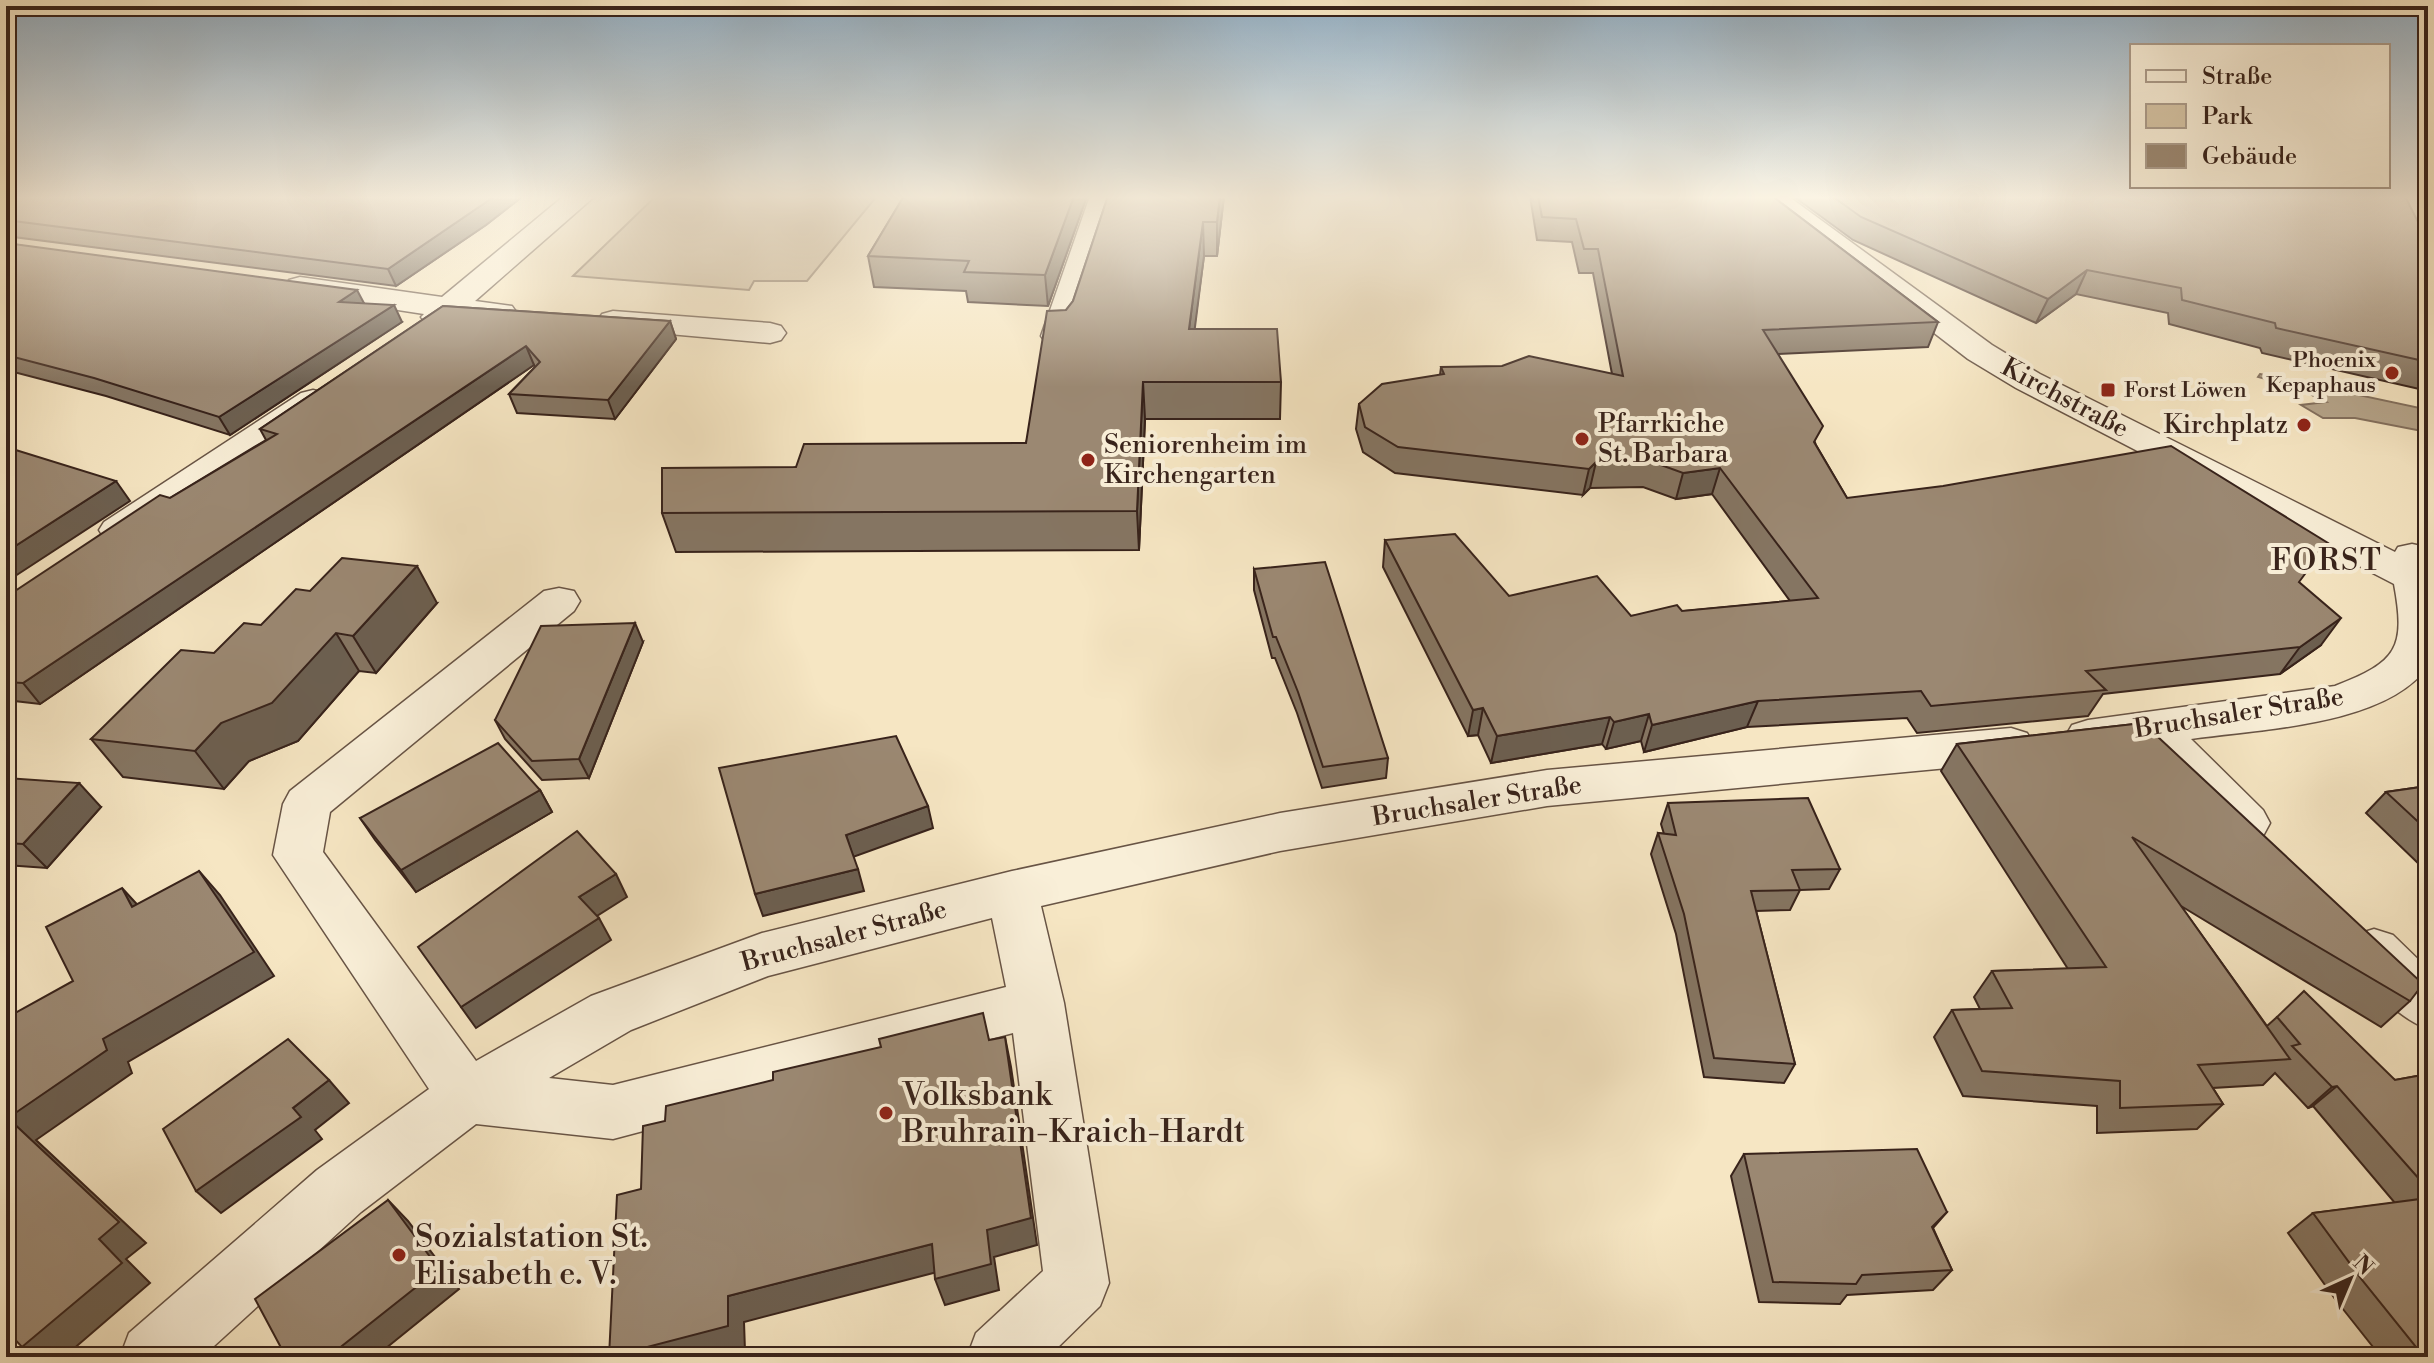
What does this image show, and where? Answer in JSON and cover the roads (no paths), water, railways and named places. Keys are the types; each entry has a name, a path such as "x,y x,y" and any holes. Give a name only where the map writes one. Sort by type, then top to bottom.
{"street":[{"path":"410,335 449,309 507,260"},
{"path":"1057,336 1083,260"},
{"name":"Kirchstraße","path":"1858,260 1980,352 2028,381 2420,559"},
{"path":"274,282 416,301 449,309 526,315"},
{"path":"587,319 770,333"},
{"path":"97,544 345,379"},
{"name":"Bruchsaler Straße","path":"153,1357 339,1191 467,1096 611,1013 762,955 1012,892 1280,832 1547,788 2077,738 2341,701 2378,687 2404,669 2417,645 2421,625 2420,559"},
{"path":"559,601 307,804 298,855 467,1096 613,1112 1037,1003"},
{"path":"2152,728 2273,850"},
{"path":"1000,1357 1077,1283 1037,1003 1012,892"},
{"path":"2340,916 2428,1005"}],"place":[{"name":"Phoenix Kepaphaus","path":"2392,373"},
{"name":"Forst Löwen","path":"2108,390"},
{"name":"Kirchplatz","path":"2304,425"},
{"name":"Pfarrkiche St. Barbara","path":"1582,439"},
{"name":"Seniorenheim im Kirchengarten","path":"1088,460"},
{"name":"Volksbank Bruhrain-Kraich-Hardt","path":"886,1113"},
{"name":"Sozialstation St. Elisabeth e. V.","path":"399,1255"}],"district":[{"name":"FORST","path":"2327,561"}]}
